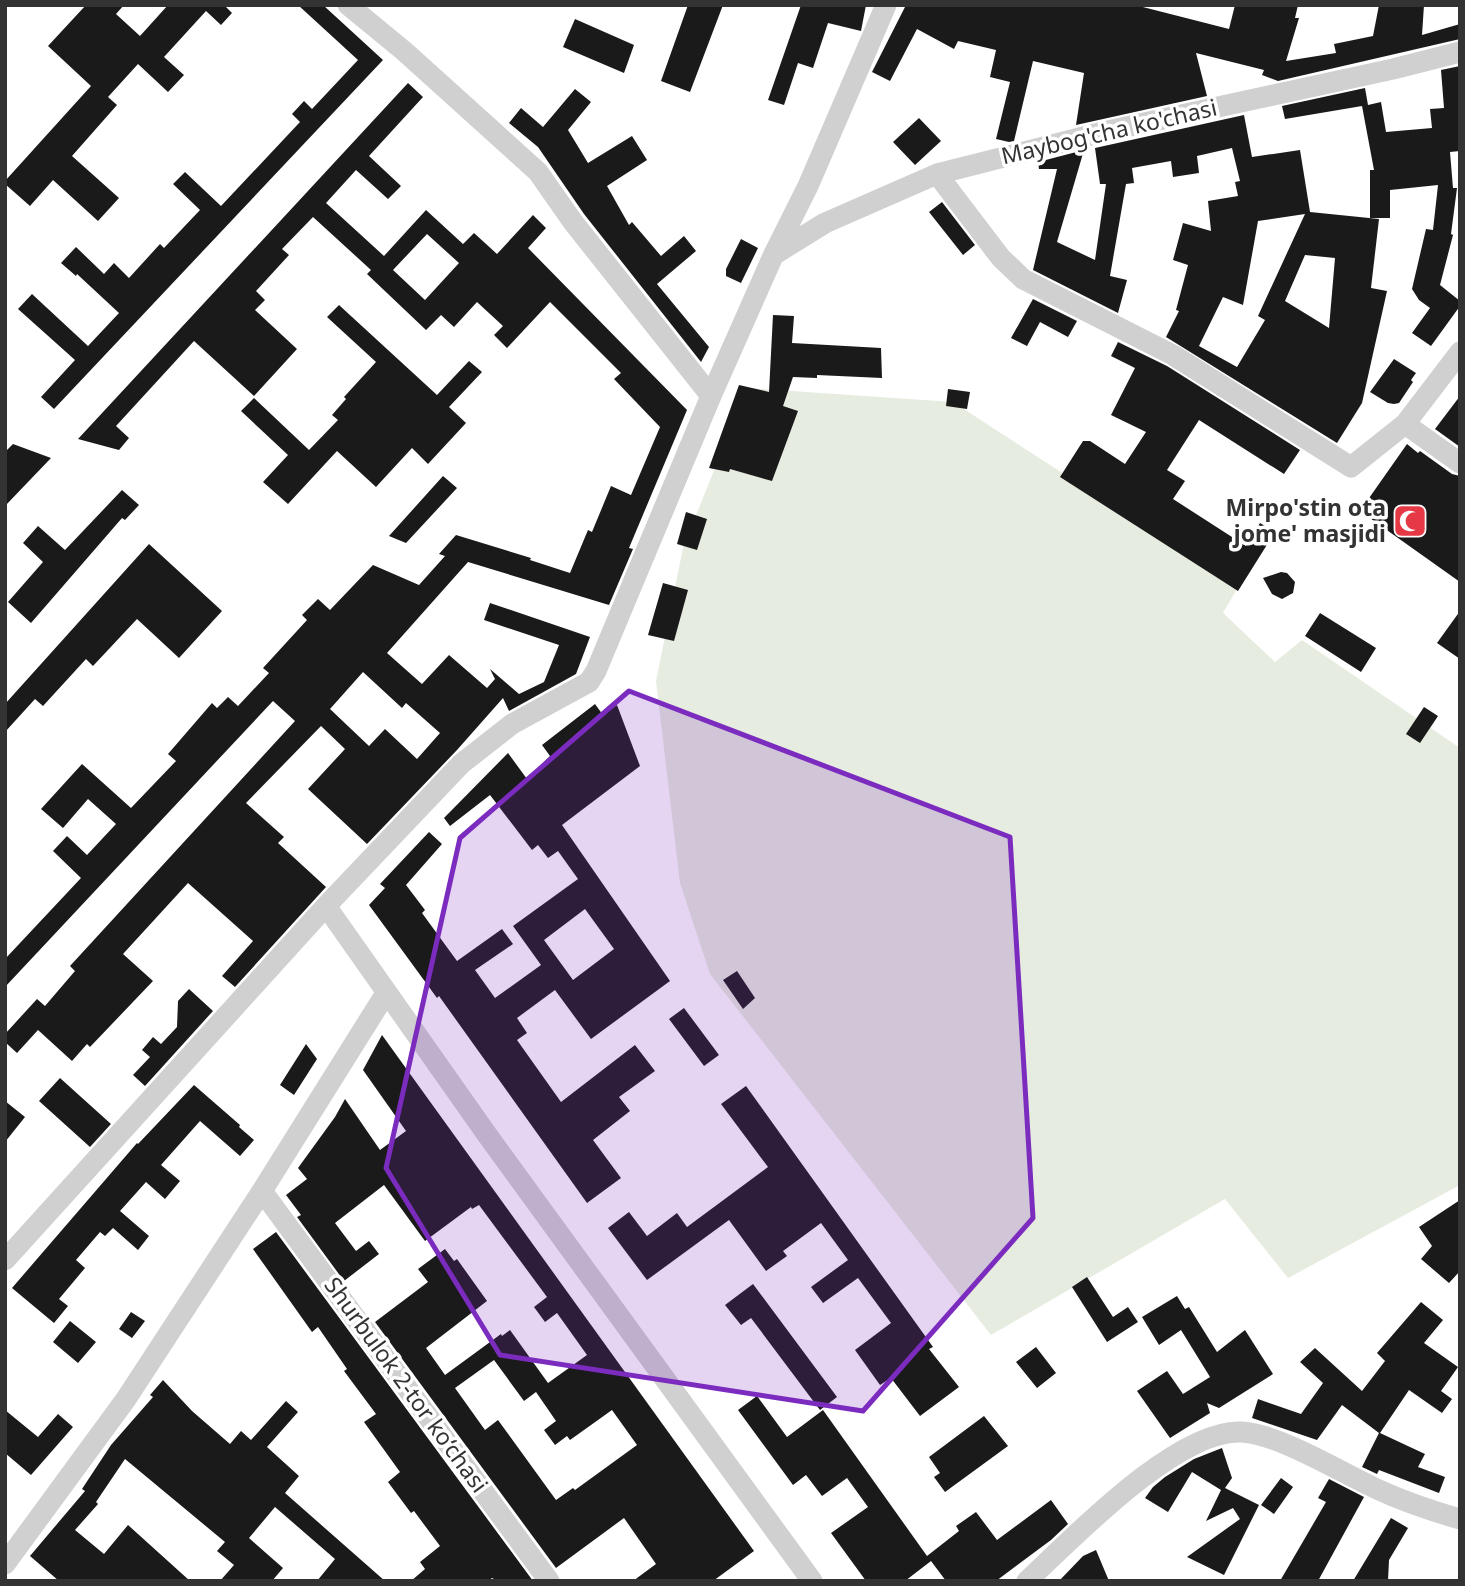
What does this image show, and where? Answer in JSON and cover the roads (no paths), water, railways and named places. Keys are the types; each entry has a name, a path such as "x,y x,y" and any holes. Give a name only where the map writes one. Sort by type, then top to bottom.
{"street":[{"path":"348,5 404,51 538,173 710,397"},
{"path":"5,1260 326,906 461,764 512,724 589,682 596,671 710,397 773,256 808,186 886,5"},
{"name":"Maybog'cha ko'chasi","path":"773,256 825,223 937,174 1103,132 1460,52"},
{"path":"937,174 1001,258 1023,279 1173,355 1351,467 1405,424 1460,352"},
{"path":"1405,424 1460,463"},
{"path":"326,906 488,1136 812,1581"},
{"path":"5,1564 125,1399 262,1191 386,993"},
{"name":"Shurbulok 2-tor ko‘chasi","path":"262,1191 549,1581"},
{"path":"1027,1581 1118,1496 1192,1443 1219,1433 1244,1432 1268,1439 1380,1491 1425,1509 1460,1519"}],"place":[{"name":"Mirpo'stin ota jome' masjidi","path":"1410,521"}]}
